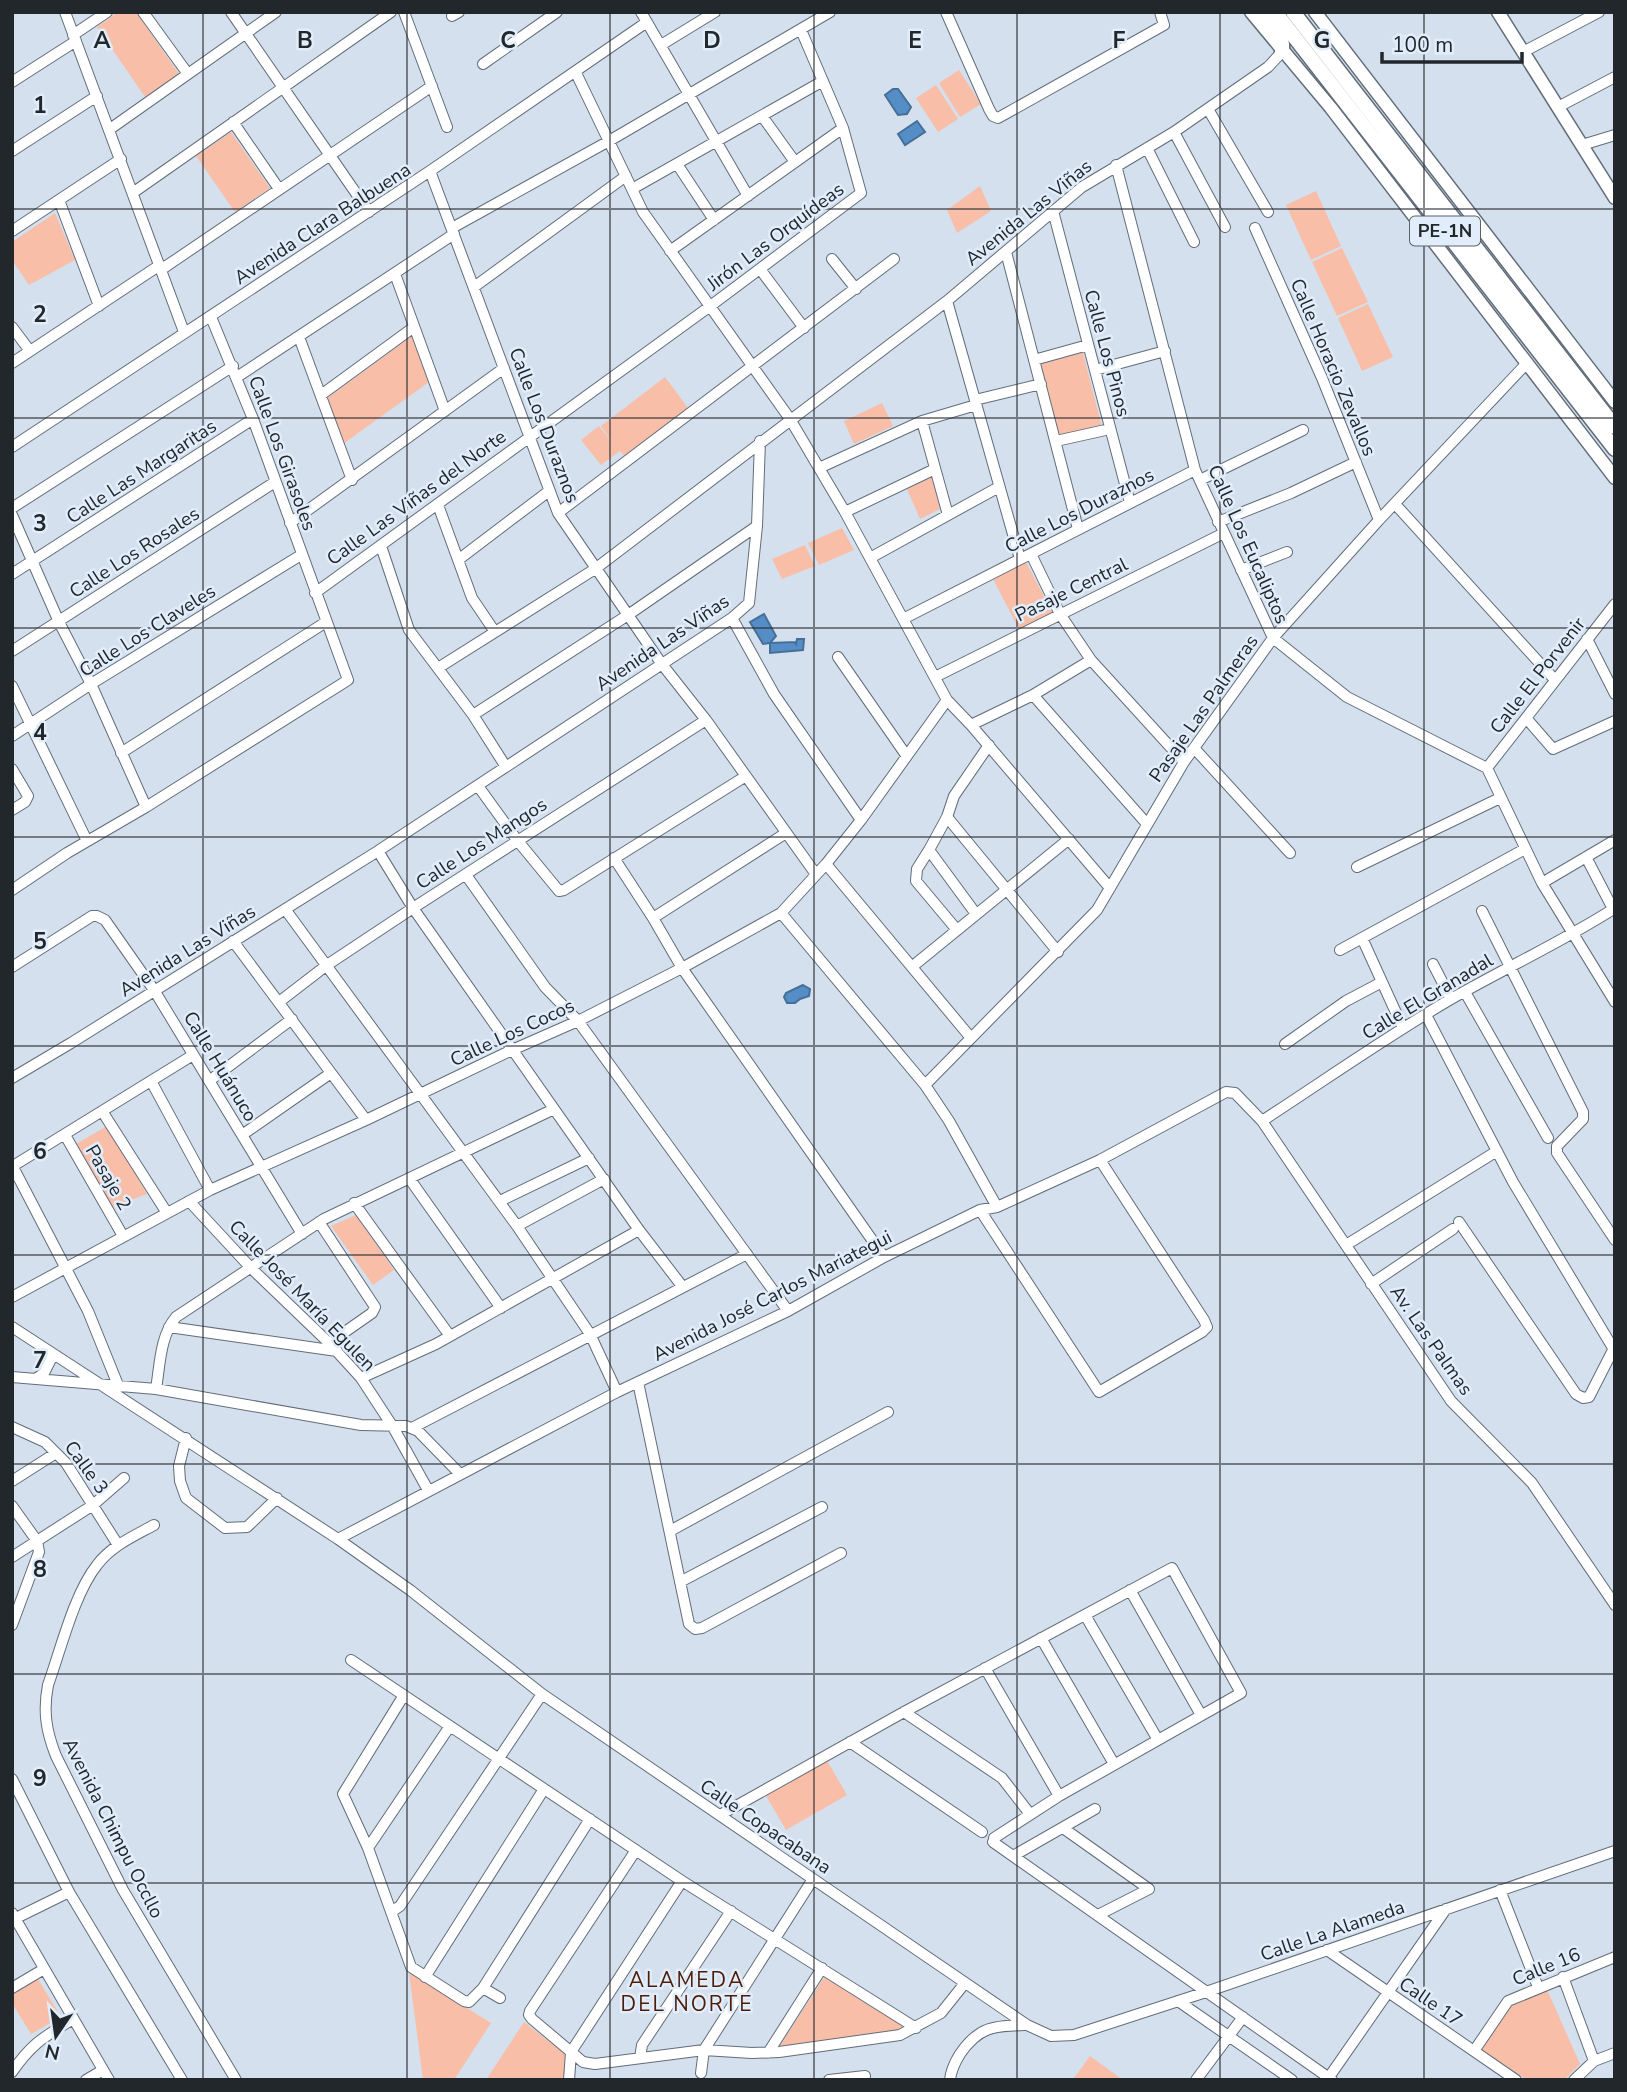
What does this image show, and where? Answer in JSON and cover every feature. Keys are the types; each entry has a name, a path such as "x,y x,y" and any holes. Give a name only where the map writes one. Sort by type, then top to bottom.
{"highway":[{"path":"1266,12 1282,44 1282,52"},
{"name":"PE-1N","path":"1275,12 1615,449"},
{"name":"PE-1N","path":"1293,12 1615,427"}],"main road":[{"path":"1251,12 1331,108 1615,478"},
{"path":"1315,12 1615,402"},
{"path":"1498,12 1615,198"}],"street":[{"path":"65,12 184,332"},
{"path":"12,82 107,12"},
{"path":"143,12 188,74"},
{"path":"232,12 369,212"},
{"path":"110,129 276,12"},
{"path":"134,192 391,12"},
{"path":"404,12 447,127"},
{"path":"483,64 557,12"},
{"path":"640,12 748,196"},
{"path":"661,45 715,12"},
{"path":"237,377 395,274 453,231 830,12"},
{"path":"946,12 989,109 993,116 998,118 1164,25 1160,12"},
{"path":"1523,52 1599,12"},
{"name":"Avenida Clara Balbuena","path":"12,447 430,172 647,22"},
{"path":"670,251 843,128 802,30"},
{"name":"Avenida Las Viñas","path":"12,1078 379,851 732,618 749,603 757,526 761,442 947,302 1082,187 1174,132 1268,67 1282,52"},
{"path":"576,73 643,212 790,419 845,512 947,700 989,745 1110,888"},
{"path":"1558,107 1615,77"},
{"path":"632,189 823,81"},
{"path":"12,363 432,86"},
{"path":"12,151 97,96"},
{"path":"1208,108 1268,212"},
{"path":"762,116 795,162"},
{"path":"233,122 279,189"},
{"name":"Jirón Las Orquídeas","path":"709,307 861,192 843,128"},
{"path":"1174,132 1225,227"},
{"path":"1582,145 1615,135"},
{"path":"1147,148 1194,242"},
{"path":"12,231 121,159"},
{"path":"677,163 714,220"},
{"name":"Calle Los Eucaliptos","path":"1116,165 1197,475 1273,638 1347,697 1487,768"},
{"name":"Calle Los Duraznos","path":"430,172 558,513 661,663 706,720 816,873"},
{"path":"474,287 626,176"},
{"path":"59,200 99,306"},
{"name":"Calle Los Pinos","path":"1053,211 1130,503"},
{"name":"Calle Horacio Zevallos","path":"1255,228 1322,378 1379,520"},
{"path":"1006,252 1078,529"},
{"path":"832,259 856,289"},
{"path":"558,513 894,260"},
{"path":"760,269 804,328"},
{"path":"395,274 445,411"},
{"path":"947,302 1020,559"},
{"name":"Calle Las Viñas del Norte","path":"315,593 709,307"},
{"name":"Calle Los Girasoles","path":"146,807 348,680 233,366 211,317"},
{"path":"12,327 30,351"},
{"path":"321,395 414,327"},
{"path":"299,337 352,480"},
{"path":"1034,360 1088,345"},
{"path":"1095,370 1165,351"},
{"name":"Pasaje Las Palmeras","path":"925,1085 1058,952 1097,909 1184,762 1273,638 1379,520 1527,363"},
{"path":"12,508 233,366"},
{"path":"290,523 504,368"},
{"path":"819,468 922,421 975,402 1041,384"},
{"name":"Calle Las Margaritas","path":"12,575 253,419"},
{"path":"922,421 948,515"},
{"path":"1056,441 1110,429"},
{"name":"Calle Los Duraznos","path":"903,618 1130,503 1303,429"},
{"path":"438,668 595,569 761,442"},
{"path":"1218,522 1291,493 1356,462"},
{"path":"845,512 935,469"},
{"name":"Calle Los Rosales","path":"12,651 275,482"},
{"path":"870,558 999,487"},
{"path":"458,559 550,491"},
{"path":"1395,504 1555,680"},
{"path":"438,505 472,598 495,632"},
{"path":"12,516 146,807 87,841 12,890"},
{"path":"473,715 628,615 757,526"},
{"name":"Pasaje Central","path":"935,677 1224,533"},
{"path":"381,545 409,630 473,715 506,767"},
{"path":"1241,570 1287,552"},
{"path":"1031,554 1060,614 1091,660 1184,762"},
{"name":"Calle Los Claveles","path":"12,736 91,684 301,555"},
{"name":"Calle El Porvenir","path":"1487,768 1615,604"},
{"path":"732,618 774,694 861,820"},
{"path":"121,753 326,622"},
{"path":"1587,639 1615,694"},
{"path":"838,657 906,755"},
{"path":"971,725 1033,695 1091,660"},
{"path":"12,686 87,841"},
{"path":"1033,695 1147,824"},
{"name":"Calle Los Cocos","path":"12,1297 210,1190 578,1021 781,913 826,864 861,820 947,700"},
{"path":"1526,718 1553,749 1615,721"},
{"name":"Calle Los Mangos","path":"279,1002 327,965 413,908 706,720"},
{"path":"957,930 916,881 917,869 947,817 954,796 989,745"},
{"path":"1194,748 1290,853"},
{"path":"1487,768 1542,883 1615,1002"},
{"path":"12,769 28,796 26,802 12,810"},
{"path":"478,786 517,840 559,891 746,776"},
{"path":"1357,867 1500,797"},
{"path":"947,817 1058,952"},
{"path":"653,918 786,833"},
{"path":"913,966 1069,839"},
{"path":"1542,883 1615,839"},
{"path":"1339,950 1525,849"},
{"path":"929,850 976,914"},
{"path":"379,851 413,908 639,1230 682,1286"},
{"path":"1586,857 1614,908"},
{"path":"614,858 682,968 884,1257"},
{"path":"826,864 971,1038"},
{"path":"466,875 545,986 578,1021 788,1311"},
{"name":"Calle El Granadal","path":"1262,1121 1403,1028 1614,908"},
{"path":"285,909 500,1201 590,1334 617,1392"},
{"path":"1482,911 1584,1116 1557,1146 1557,1153 1615,1240"},
{"path":"781,913 925,1085 949,1121 997,1207"},
{"name":"Calle Huánuco","path":"12,967 92,916 105,920 154,990 302,1234"},
{"path":"1362,938 1403,1028"},
{"path":"233,941 366,1120"},
{"path":"1433,964 1451,999"},
{"path":"1285,1044 1346,1001 1382,982"},
{"path":"1465,992 1548,1138"},
{"path":"1371,1284 1456,1225 1576,1394 1583,1398 1589,1397 1614,1347 1513,1182 1426,1015"},
{"path":"209,1081 292,1019"},
{"path":"118,1385 88,1311 12,1165 193,1055"},
{"path":"242,1135 331,1073"},
{"path":"151,1081 210,1190"},
{"name":"Avenida José Carlos Mariategui","path":"338,1539 617,1392 788,1311 884,1257 980,1210 997,1207 1100,1160 1226,1092"},
{"name":"Av. Las Palmas","path":"1226,1092 1235,1093 1262,1121 1451,1401 1532,1483 1615,1605"},
{"path":"156,1389 162,1349 169,1327 176,1317 319,1222 554,1109"},
{"path":"102,1111 167,1213"},
{"name":"Pasaje 2","path":"65,1135 123,1236"},
{"path":"1346,1245 1497,1151"},
{"path":"500,1201 589,1158"},
{"path":"980,1210 1099,1392 1202,1332 1206,1327 1205,1320 1100,1160"},
{"path":"409,1178 500,1308"},
{"path":"517,1226 604,1180"},
{"name":"Calle José María Egulen","path":"189,1201 251,1268 329,1343 361,1378 393,1427 428,1490"},
{"path":"354,1203 450,1336"},
{"path":"319,1222 375,1307 372,1313 329,1343"},
{"path":"361,1378 450,1336 639,1230"},
{"path":"412,1428 747,1254"},
{"name":"Calle Copacabana","path":"12,1327 338,1539 410,1590 542,1694 1027,2025 1051,2036 1074,2035 1206,1992"},
{"path":"169,1327 337,1352"},
{"path":"37,1378 44,1373 53,1355"},
{"path":"12,1377 156,1389 361,1425 412,1428 460,1474"},
{"path":"638,1382 689,1624 695,1629 702,1628 841,1553"},
{"path":"670,1531 888,1412"},
{"name":"Calle 3","path":"12,1427 45,1442 66,1463 118,1545"},
{"path":"186,1438 179,1466 182,1491 186,1498 225,1528 247,1527 277,1498"},
{"path":"12,1481 56,1453"},
{"path":"12,1557 93,1505 124,1478"},
{"path":"12,1506 37,1541 39,1552 16,1602 12,1625"},
{"path":"680,1582 822,1507"},
{"name":"Avenida Chimpu Occllo","path":"154,1525 118,1545 97,1564 86,1583 48,1685 45,1702 48,1737 124,1890 236,2080"},
{"path":"720,1815 904,1712 1172,1568 1241,1693 1059,1796 994,1840 1329,2079 1446,1909"},
{"path":"1130,1590 1201,1715"},
{"path":"1085,1615 1158,1740"},
{"path":"1041,1638 1114,1765"},
{"path":"351,1660 682,1881 916,2028"},
{"path":"985,1668 1059,1796"},
{"path":"391,1912 400,1906 542,1694"},
{"path":"404,1695 343,1794 368,1848 411,1967 425,1977 469,2002 483,1988 590,1819"},
{"path":"904,1712 1002,1778 1030,1814"},
{"path":"368,1848 450,1726"},
{"path":"850,1742 982,1832"},
{"path":"12,1779 16,1794 69,1892 182,2080"},
{"path":"425,1977 544,1789"},
{"path":"1013,1856 1095,1809"},
{"path":"1063,1828 1149,1889 1098,1916"},
{"path":"636,1850 530,2011 532,2019 583,2062 595,2064 704,2050 768,2053 900,2035 941,2013 965,1983"},
{"name":"Calle La Alameda","path":"1206,1992 1615,1851"},
{"path":"701,2073 704,2050 813,1879"},
{"path":"569,2080 571,2052 682,1881"},
{"path":"1500,1890 1538,1987"},
{"path":"69,1892 13,1917 109,2080"},
{"path":"640,2058 642,2045 732,1911"},
{"name":"Calle 17","path":"1328,1950 1516,2080"},
{"name":"Calle 16","path":"1474,2051 1508,2001 1615,1957"},
{"path":"768,2053 822,1968"},
{"path":"12,1988 44,1969"},
{"path":"1563,1977 1594,2061"},
{"path":"483,1988 500,1998"},
{"path":"1178,2001 1292,2080"},
{"path":"1196,2080 1243,2017"},
{"path":"12,2072 27,2050 38,2040 73,2019"},
{"path":"950,2080 956,2061 970,2040 982,2031 996,2026 1027,2025"},
{"path":"1574,2080 1594,2061 1615,2053"},
{"path":"86,2080 103,2070"},
{"path":"829,2080 865,2076"}],"shaded area":[{"path":"118,12 136,12 179,74 145,97 97,27"},
{"path":"959,70 981,104 960,117 939,83"},
{"path":"936,85 958,119 938,132 916,98"},
{"path":"231,132 270,188 235,212 196,156"},
{"path":"980,186 991,211 957,233 947,210"},
{"path":"1316,191 1341,246 1311,260 1286,205"},
{"path":"55,213 75,260 29,285 12,260 12,242"},
{"path":"1342,248 1368,302 1337,316 1312,262"},
{"path":"1368,304 1393,357 1362,371 1338,318"},
{"path":"413,335 429,382 343,444 326,399"},
{"path":"1082,349 1102,427 1059,438 1039,362"},
{"path":"665,377 688,408 624,456 620,451 601,465 581,440 599,426 613,443 601,426"},
{"path":"882,403 893,426 854,444 844,421"},
{"path":"932,477 940,509 920,519 907,489"},
{"path":"842,528 854,550 819,565 808,543"},
{"path":"805,545 815,566 782,579 772,559"},
{"path":"1026,562 1053,614 1020,631 993,579"},
{"path":"107,1126 147,1194 113,1207 76,1144"},
{"path":"356,1215 394,1270 373,1285 331,1226"},
{"path":"826,1759 847,1795 786,1830 765,1794"},
{"path":"409,1972 491,2023 454,2080 423,2080"},
{"path":"825,1976 908,2029 779,2047"},
{"path":"38,1979 61,2017 31,2034 12,2003 12,1994"},
{"path":"1545,1985 1580,2064 1564,2080 1527,2080 1477,2048 1509,2004"},
{"path":"524,2022 565,2054 564,2080 486,2080"},
{"path":"1090,2056 1123,2080 1074,2078"}],"water":[{"path":"898,89 911,107 907,114 898,115 885,95"},
{"path":"917,121 925,132 905,145 898,134"},
{"path":"764,614 776,636 770,643 763,644 750,622"},
{"path":"797,639 804,639 803,650 770,653 770,643 796,644"},
{"path":"803,985 810,989 809,996 795,1003 787,1003 784,997 786,993"}],"district":[{"name":"ALAMEDA DEL NORTE","path":"687,1992"}]}
